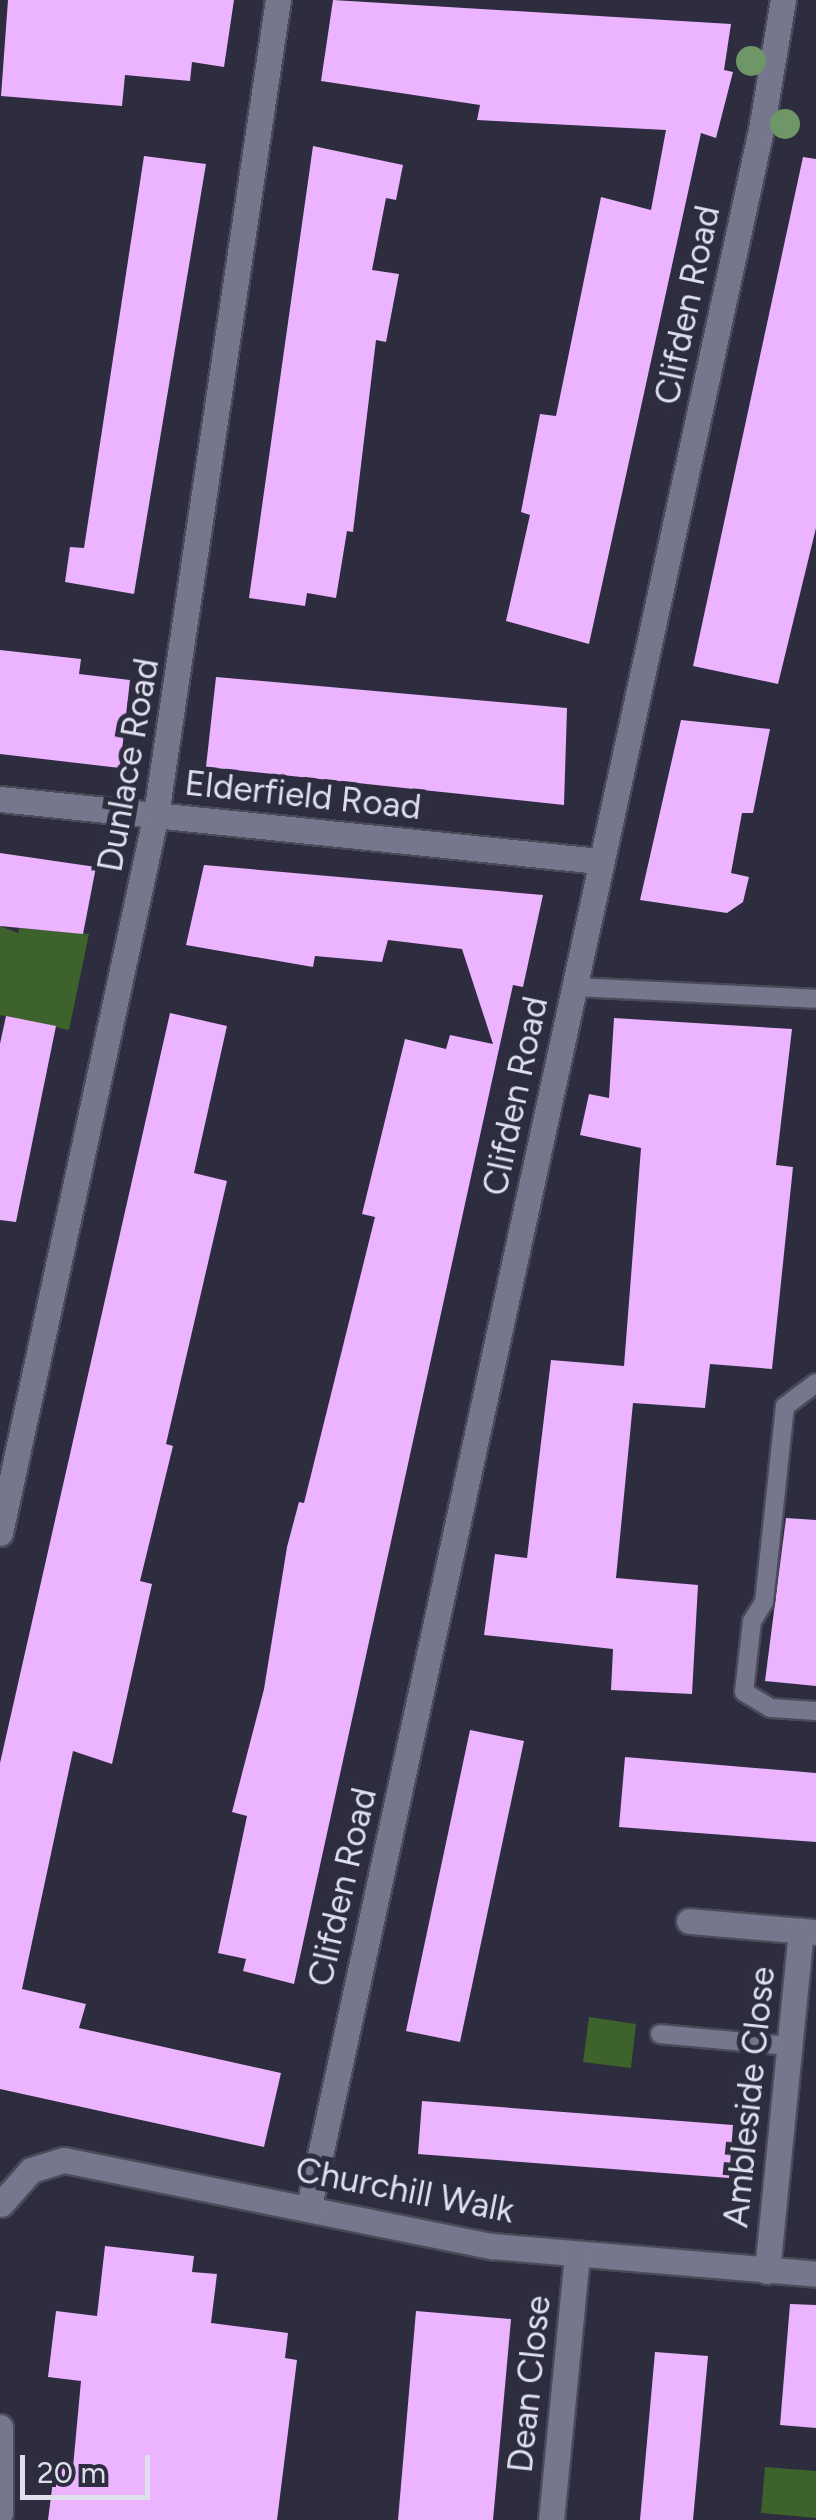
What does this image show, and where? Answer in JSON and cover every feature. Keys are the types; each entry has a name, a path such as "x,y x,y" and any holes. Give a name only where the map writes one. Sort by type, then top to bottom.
{"street":[{"name":"Dunlace Road","path":"0,1534 156,814 278,0"},
{"name":"Clifden Road","path":"309,2206 761,130 783,0"},
{"name":"Elderfield Road","path":"0,799 599,861"},
{"path":"689,1921 809,1931"},
{"name":"Ambleside Close","path":"767,2270 790,2046 809,1931"},
{"name":"Churchill Walk","path":"0,2206 31,2170 64,2160 309,2206 492,2246 816,2274"},
{"name":"Dean Close","path":"551,2520 578,2255"},
{"path":"0,2427 0,2513"}],"lane":[{"path":"574,987 816,999"},
{"path":"816,1383 786,1406 764,1602 752,1622 744,1692 771,1708 816,1712"},
{"path":"660,2034 790,2046"}],"green space":[{"path":"0,926 18,933 19,928 89,934 69,1030 0,1015"},
{"path":"589,2017 636,2024 631,2068 583,2062"},
{"path":"765,2467 816,2471 816,2518 761,2513"}],"building":[{"path":"8,0 234,0 224,67 192,62 190,81 125,75 122,106 1,96"},
{"path":"333,0 731,24 724,70 733,72 716,138 701,133 589,644 506,621 530,515 521,512 540,414 556,416 601,197 651,210 666,130 477,120 480,105 321,81"},
{"path":"313,146 403,165 396,200 386,198 372,270 399,274 386,342 376,340 353,532 347,531 336,598 307,593 305,606 249,598"},
{"path":"144,156 206,164 134,594 65,582 70,547 84,548"},
{"path":"803,157 816,159 816,528 778,684 693,666"},
{"path":"0,650 81,659 79,674 130,680 120,768 0,754"},
{"path":"216,677 567,708 564,805 206,767"},
{"path":"681,720 770,729 753,813 742,813 731,873 749,877 743,902 727,913 640,900"},
{"path":"0,853 96,867 83,934 0,926"},
{"path":"204,865 543,895 523,987 513,985 294,1984 243,1971 246,1959 218,1953 247,1816 232,1812 264,1689 287,1547 299,1502 304,1503 375,1217 362,1214 405,1039 446,1049 450,1035 493,1044 462,949 388,940 382,962 315,956 313,967 186,945"},
{"path":"170,1013 227,1026 194,1173 227,1181 166,1444 173,1446 140,1581 152,1584 112,1764 73,1751 22,1989 86,2004 79,2028 281,2073 264,2147 0,2089 0,1763"},
{"path":"6,1016 56,1026 16,1222 0,1220 0,1044"},
{"path":"614,1018 792,1029 776,1165 793,1167 772,1369 710,1364 705,1408 633,1403 616,1578 698,1585 692,1694 611,1690 613,1649 484,1635 495,1554 527,1558 551,1360 624,1366 641,1148 580,1135 589,1094 609,1098"},
{"path":"786,1518 816,1520 816,1686 765,1681"},
{"path":"470,1730 524,1741 460,2042 406,2031"},
{"path":"625,1757 816,1773 816,1842 619,1827"},
{"path":"422,2101 733,2125 729,2178 418,2154"},
{"path":"105,2246 194,2256 192,2272 217,2274 211,2323 288,2333 285,2358 297,2360 277,2520 48,2520 55,2465 73,2467 81,2381 48,2377 56,2311 97,2316"},
{"path":"790,2304 816,2305 816,2428 780,2425"},
{"path":"416,2311 511,2319 493,2520 398,2520"},
{"path":"655,2352 708,2356 693,2520 640,2520"}]}
